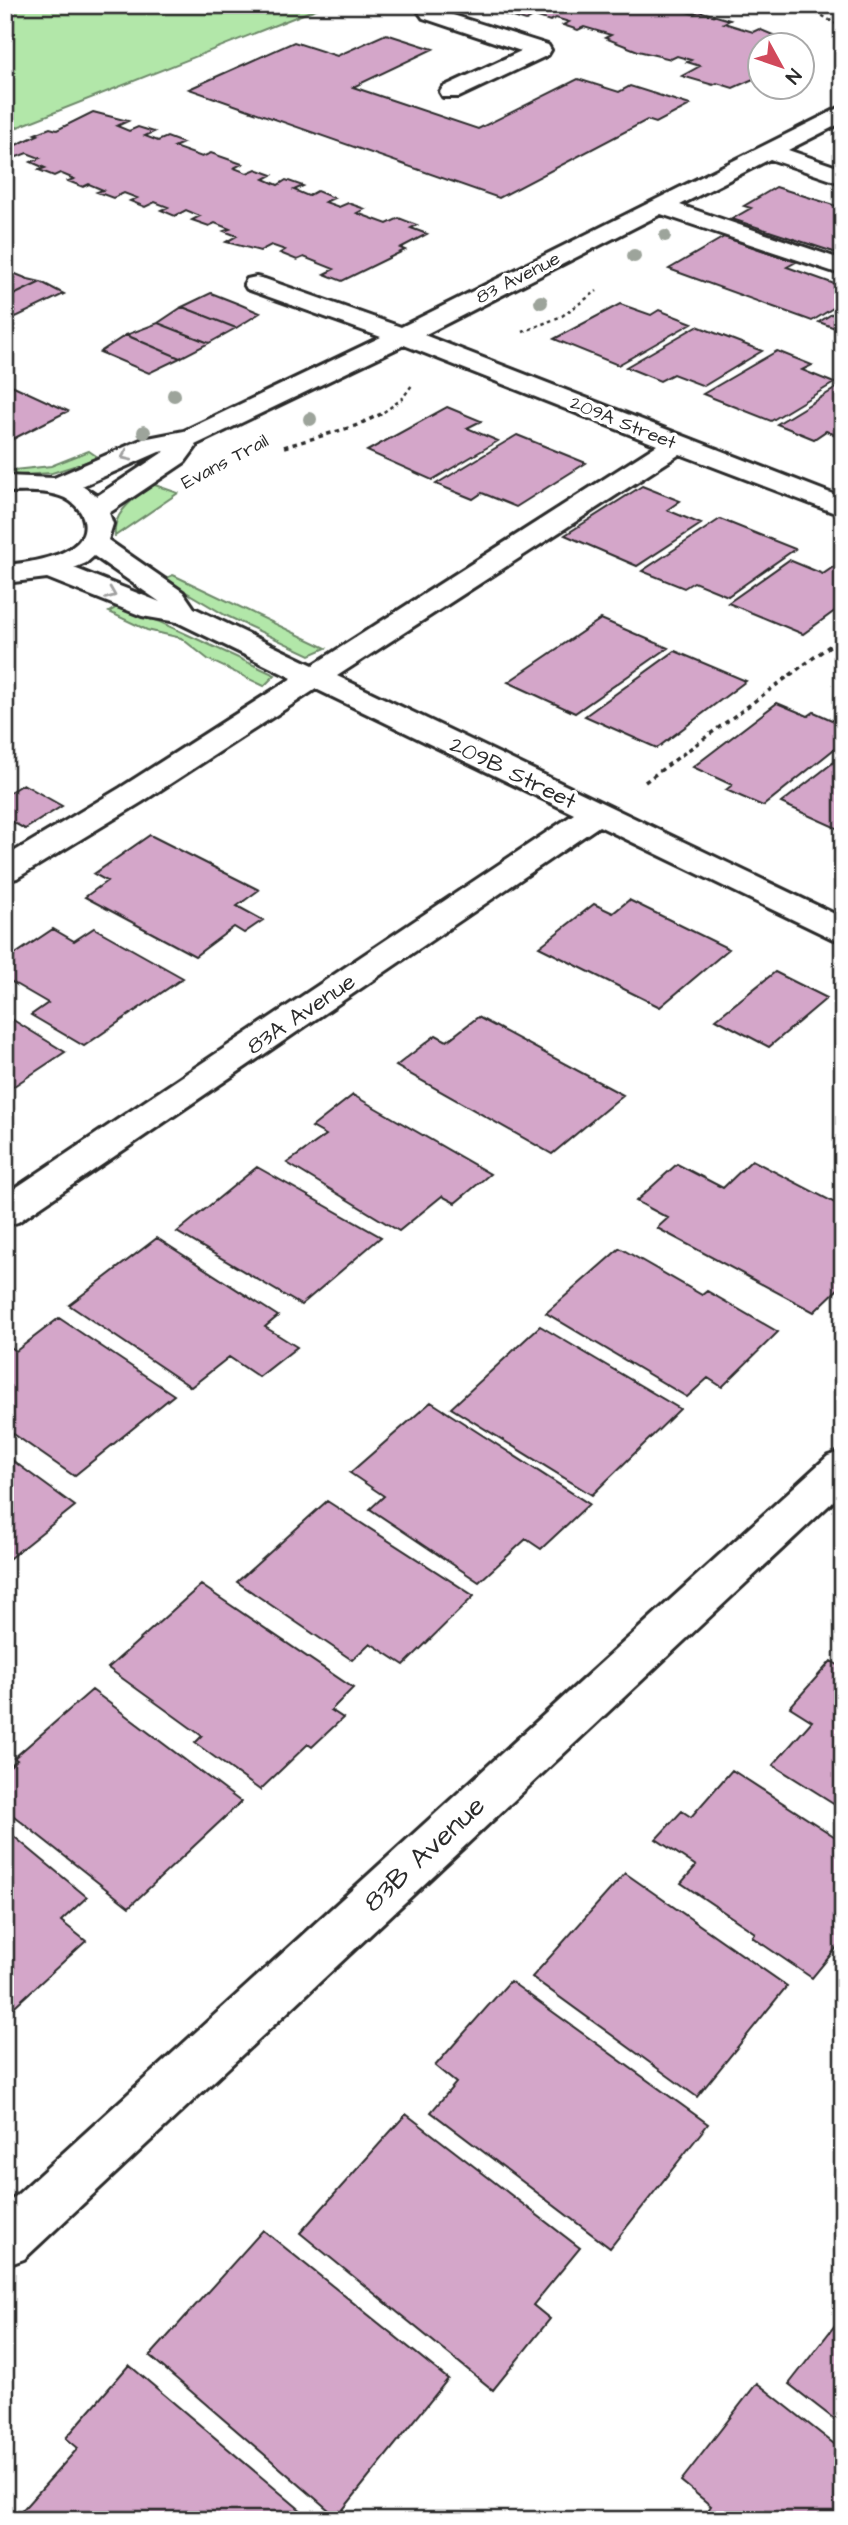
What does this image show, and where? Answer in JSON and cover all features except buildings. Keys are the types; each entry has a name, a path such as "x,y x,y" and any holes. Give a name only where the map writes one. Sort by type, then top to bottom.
{"street":[{"path":"424,5 430,14 540,50 451,92"},
{"name":"83 Avenue","path":"56,487 152,445 191,438 403,336 843,113"},
{"path":"769,151 843,177"},
{"path":"660,206 843,268"},
{"name":"209A Street","path":"256,284 403,336 843,508"},
{"name":"83 Avenue","path":"96,509 175,456 191,438"},
{"path":"5,871 131,795 676,444"},
{"path":"5,484 33,483 56,487 80,496 96,509 101,520 101,531 94,543 67,562 48,568 5,574"},
{"name":"209B Street","path":"94,543 173,598 184,614"},
{"name":"209B Street","path":"48,568 152,610 184,614 843,931"},
{"name":"83A Avenue","path":"5,1213 596,814"},
{"name":"83B Avenue","path":"5,2241 843,1467"}],"path":[{"path":"789,5 821,15 843,28"},
{"name":"Evans Trail","path":"281,448 384,413 405,397 419,379"},
{"path":"643,783 843,636"}],"green space":[{"path":"5,5 326,5 5,132"},
{"path":"89,451 99,458 52,473 5,476 5,471 51,466"},
{"path":"152,484 178,493 115,536 115,527 121,513"},
{"path":"173,575 326,648 310,655 225,615 164,579"},
{"path":"117,607 160,622 275,675 264,686 209,660 181,638 147,630 109,612"}]}
